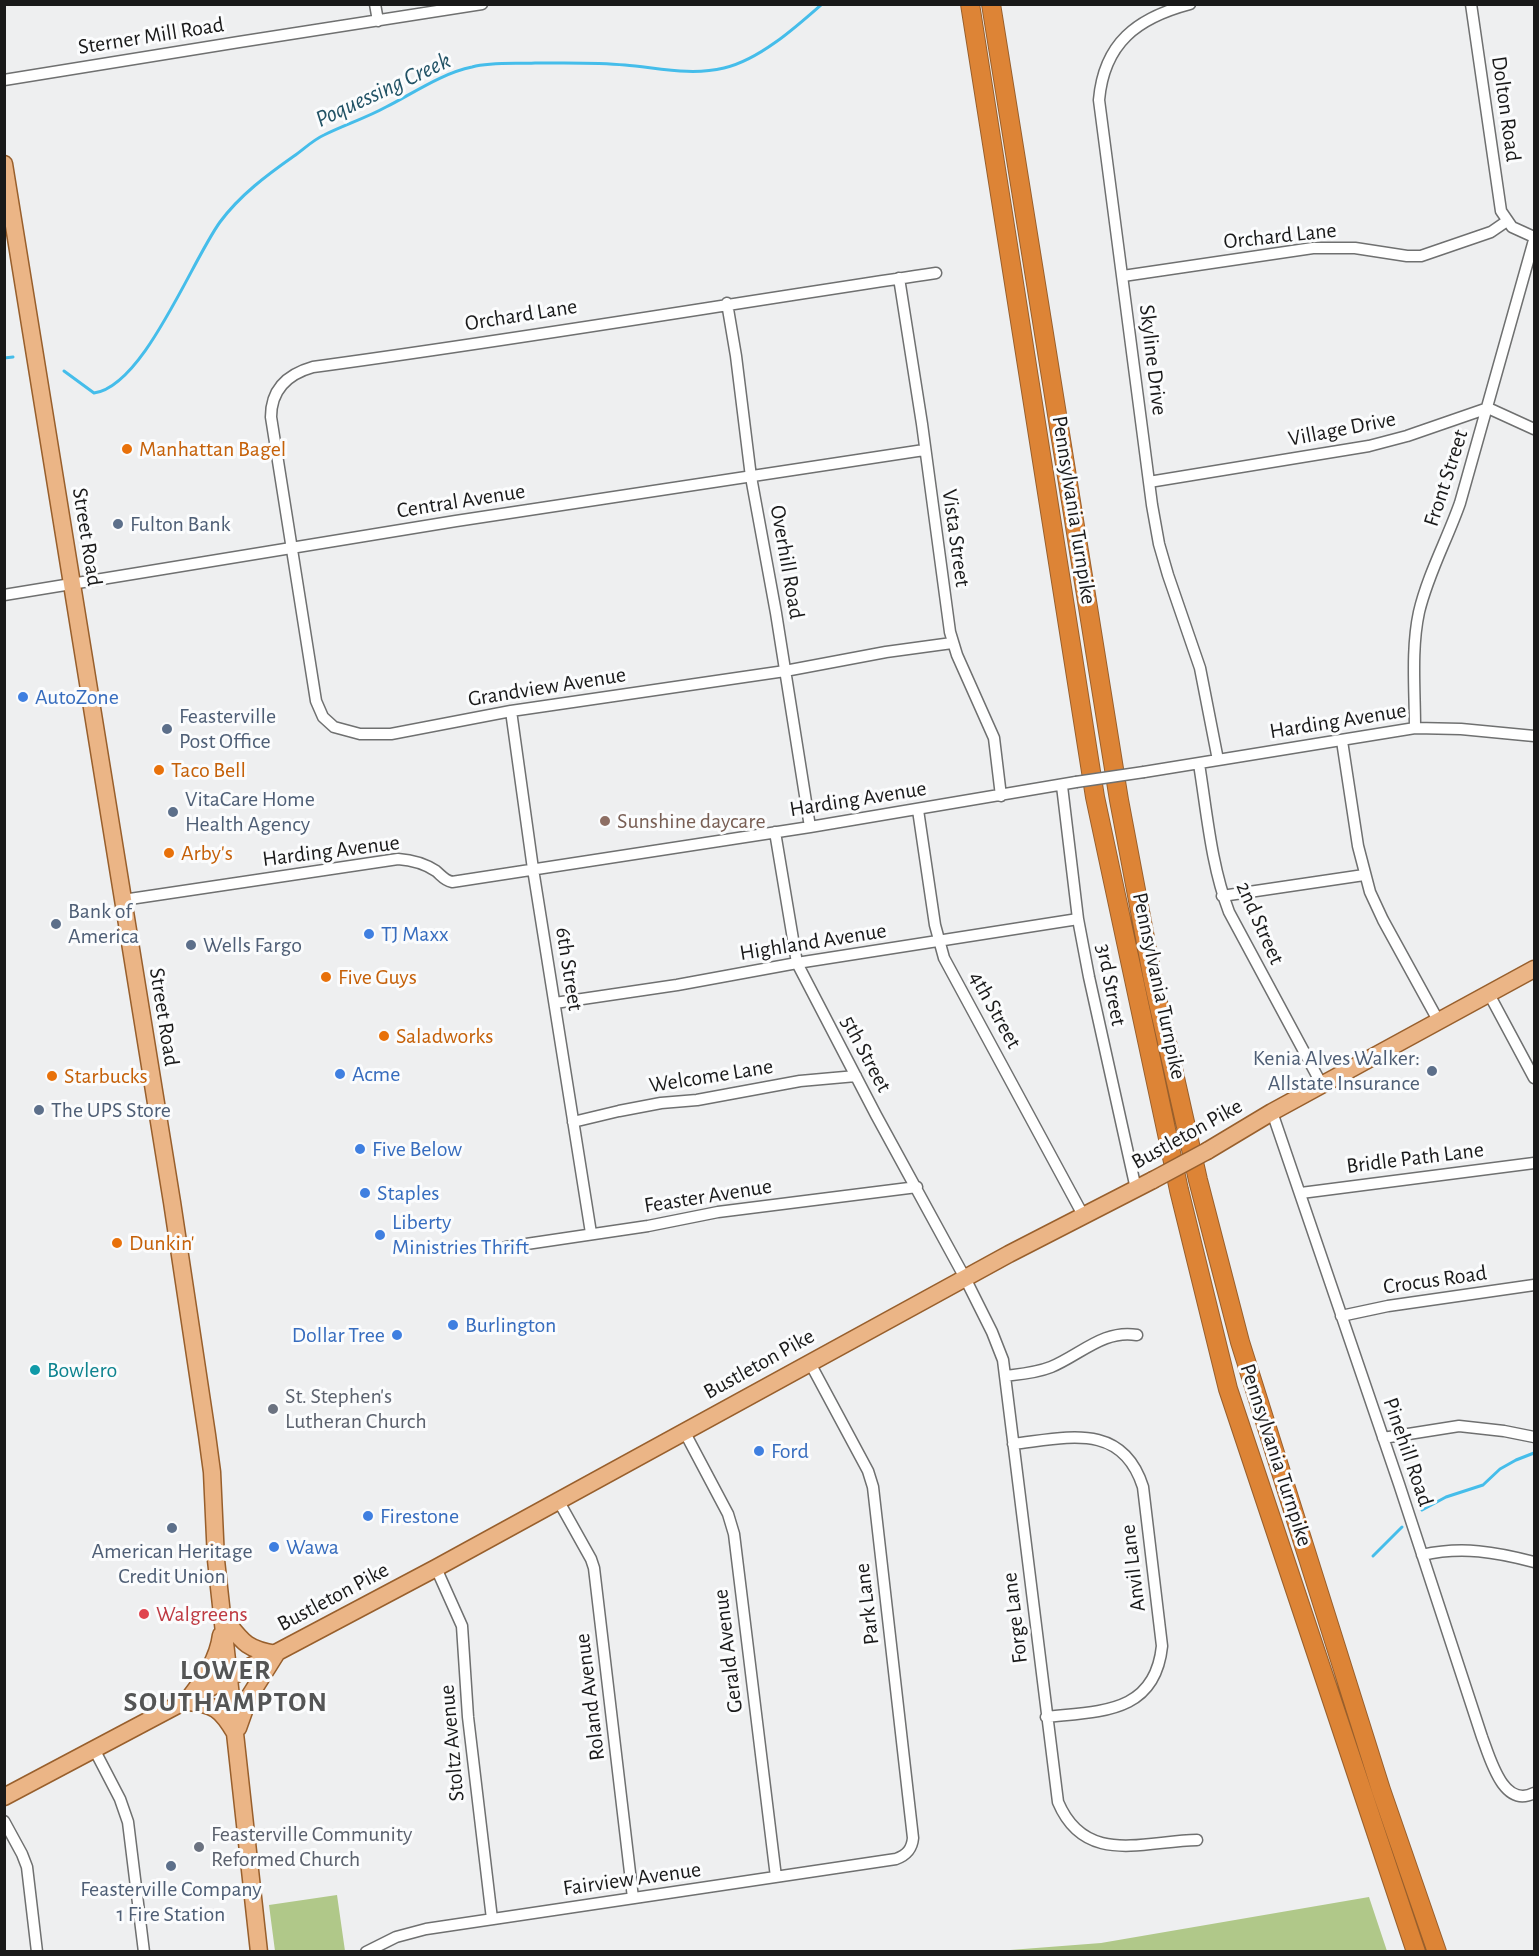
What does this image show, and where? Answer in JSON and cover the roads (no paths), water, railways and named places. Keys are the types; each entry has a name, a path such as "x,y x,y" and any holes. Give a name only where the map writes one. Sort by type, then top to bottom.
{"highway":[{"name":"Pennsylvania Turnpike","path":"970,4 1095,797 1179,1190 1228,1389 1416,1952"},
{"name":"Pennsylvania Turnpike","path":"990,4 1119,800 1154,980 1196,1169 1240,1342 1381,1790 1437,1952"}],"main road":[{"name":"Street Road","path":"4,164 207,1435 212,1472 216,1560 259,1952"},
{"name":"Bustleton Pike","path":"4,1797 276,1654 965,1278 1207,1151 1272,1112 1534,969"},
{"path":"223,1617 245,1644 253,1650 276,1654 249,1697 236,1735"},
{"path":"186,1702 213,1662 218,1650 223,1617"},
{"path":"186,1702 211,1705 228,1722 236,1735"}],"street":[{"path":"375,4 378,21"},
{"name":"Sterner Mill Road","path":"4,80 482,4"},
{"name":"Skyline Drive","path":"1190,4 1168,11 1134,28 1112,54 1100,87 1099,100 1159,544 1200,668 1218,760"},
{"name":"Dolton Road","path":"1470,4 1501,211 1507,221"},
{"path":"1507,221 1534,239"},
{"name":"Orchard Lane","path":"1123,276 1313,248 1355,248 1421,256 1491,232 1507,221"},
{"name":"Front Street","path":"1415,728 1416,632 1419,614 1428,583 1460,503 1534,239"},
{"name":"Orchard Lane","path":"291,548 271,413 272,404 280,387 294,374 313,367 936,273"},
{"name":"Vista Street","path":"899,278 952,643 994,738 1001,796"},
{"name":"Overhill Road","path":"728,303 751,477 758,506 810,827"},
{"path":"1488,408 1534,429"},
{"name":"Village Drive","path":"1149,482 1369,446 1407,436 1488,408"},
{"name":"Central Avenue","path":"4,595 924,450"},
{"name":"Grandview Avenue","path":"291,548 316,701 323,717 334,728 360,734 391,734 511,711 785,671 886,652 952,643"},
{"name":"6th Street","path":"511,711 533,870 591,1233"},
{"name":"Harding Avenue","path":"123,900 398,859 423,864 449,882 918,810 1076,782 1415,728 1461,729 1534,736"},
{"path":"1342,741 1364,875 1383,920 1439,1022"},
{"name":"2nd Street","path":"1200,764 1213,854 1222,896 1228,912 1322,1085"},
{"name":"3rd Street","path":"1062,786 1078,919 1136,1189"},
{"name":"4th Street","path":"918,810 938,941 950,969 1083,1215"},
{"name":"5th Street","path":"775,832 796,963 965,1278"},
{"path":"1222,896 1364,875"},
{"name":"Highland Avenue","path":"555,1003 1078,919"},
{"path":"1490,994 1534,1078"},
{"name":"Welcome Lane","path":"573,1122 661,1103 697,1100 800,1081 856,1076"},
{"name":"Pinehill Road","path":"1272,1112 1482,1737 1496,1773 1509,1790 1519,1797 1534,1793"},
{"name":"Bridle Path Lane","path":"1301,1193 1534,1163"},
{"name":"Feaster Avenue","path":"506,1247 648,1226 718,1212 917,1187"},
{"name":"Forge Lane","path":"965,1278 998,1346 1005,1376 1046,1717 1058,1802 1063,1815 1077,1831 1095,1843 1108,1846 1197,1840"},
{"name":"Crocus Road","path":"1341,1316 1388,1306 1534,1285"},
{"path":"1005,1376 1039,1371 1053,1366 1108,1336 1137,1335"},
{"name":"Park Lane","path":"810,1363 868,1471 873,1487 913,1838 906,1855"},
{"path":"1383,1438 1459,1426 1534,1437"},
{"name":"Gerald Avenue","path":"684,1431 728,1514 734,1534 776,1877"},
{"name":"Anvil Lane","path":"1013,1443 1086,1436 1108,1442 1129,1458 1143,1487 1162,1646 1152,1680 1144,1691 1122,1706 1109,1710 1046,1717"},
{"name":"Roland Avenue","path":"558,1500 594,1568 633,1898"},
{"path":"1422,1555 1468,1549 1501,1553 1534,1562"},
{"name":"Stoltz Avenue","path":"436,1568 462,1626 469,1728 492,1919"},
{"path":"94,1749 120,1798 128,1822 144,1952"},
{"path":"4,1821 27,1867 38,1952"},
{"name":"Fairview Avenue","path":"366,1952 406,1934 492,1919 896,1859 906,1855"}],"waterway":[{"name":"Poquessing Creek","path":"64,371 94,393 113,385 131,369 148,346 220,222 245,194 320,137 378,111 438,79 461,70 495,64 602,63 687,71 724,68 764,50 822,4"},
{"path":"4,358 13,357"},
{"path":"1422,1510 1446,1497 1483,1485 1500,1469 1534,1453"},
{"path":"1373,1556 1402,1527"}],"place":[{"name":"Manhattan Bagel","path":"127,449"},
{"name":"Fulton Bank","path":"118,524"},
{"name":"AutoZone","path":"23,697"},
{"name":"Feasterville Post Office","path":"167,729"},
{"name":"Taco Bell","path":"159,770"},
{"name":"VitaCare Home Health Agency","path":"173,812"},
{"name":"Sunshine daycare","path":"605,821"},
{"name":"Arby's","path":"169,853"},
{"name":"Bank of America","path":"56,924"},
{"name":"TJ Maxx","path":"369,934"},
{"name":"Wells Fargo","path":"191,945"},
{"name":"Five Guys","path":"326,977"},
{"name":"Saladworks","path":"384,1036"},
{"name":"Kenia Alves Walker: Allstate Insurance","path":"1432,1071"},
{"name":"Acme","path":"340,1074"},
{"name":"Starbucks","path":"52,1076"},
{"name":"The UPS Store","path":"39,1110"},
{"name":"Five Below","path":"360,1149"},
{"name":"Staples","path":"365,1193"},
{"name":"Liberty Ministries Thrift","path":"380,1235"},
{"name":"Dunkin'","path":"117,1243"},
{"name":"Burlington","path":"453,1325"},
{"name":"Dollar Tree","path":"397,1335"},
{"name":"Bowlero","path":"35,1370"},
{"name":"St. Stephen's Lutheran Church","path":"273,1409"},
{"name":"Ford","path":"759,1451"},
{"name":"Firestone","path":"368,1516"},
{"name":"American Heritage Credit Union","path":"172,1528"},
{"name":"Wawa","path":"274,1547"},
{"name":"Walgreens","path":"144,1614"},
{"name":"Feasterville Community Reformed Church","path":"199,1847"},
{"name":"Feasterville Company 1 Fire Station","path":"171,1866"}],"district":[{"name":"LOWER SOUTHAMPTON","path":"226,1687"}]}
